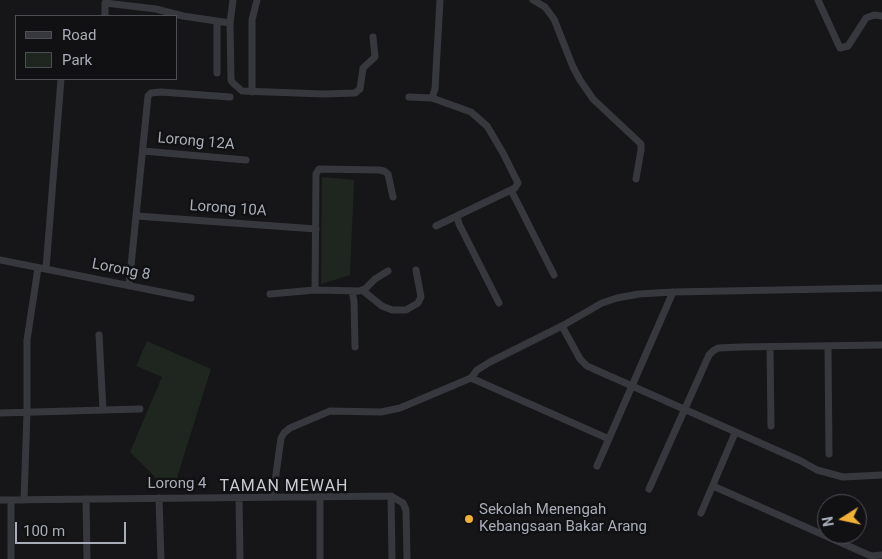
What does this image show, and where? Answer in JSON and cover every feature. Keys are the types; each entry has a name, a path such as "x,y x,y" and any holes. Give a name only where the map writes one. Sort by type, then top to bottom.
{"street":[{"path":"233,0 230,23 231,80 239,89 252,92 355,93 360,89 363,68 374,57 374,37"},
{"path":"252,92 252,20 257,0"},
{"path":"432,98 435,89 440,0"},
{"path":"533,0 545,7 554,19 576,74 593,99 640,144 641,150 636,179"},
{"path":"818,0 838,46 843,48 848,46 866,18 874,15 882,16"},
{"path":"105,15 105,2 156,9 183,16 230,23"},
{"path":"217,21 217,72"},
{"path":"24,500 27,340 42,268 61,80"},
{"path":"129,286 147,102 151,93 230,96"},
{"path":"408,97 432,98 471,112 487,126 517,179 517,187 436,226"},
{"name":"Lorong 12A","path":"143,150 246,160"},
{"path":"315,290 316,174 319,169 384,171 388,174 393,197"},
{"path":"511,190 554,275"},
{"name":"Lorong 10A","path":"137,216 316,230"},
{"path":"457,216 459,224 499,303"},
{"name":"Lorong 8","path":"0,260 191,298"},
{"path":"362,290 382,306 392,310 406,310 418,303 421,297 416,270"},
{"path":"270,294 315,290 362,290 375,278 388,271"},
{"path":"273,496 281,438 290,428 313,420 330,411 381,412 400,408 471,378 477,370 490,362 562,326 602,303 639,294 672,292 882,288"},
{"path":"352,291 354,300 355,347"},
{"path":"597,466 672,292"},
{"path":"562,326 580,359 587,366 801,461 817,470 836,476 882,475"},
{"path":"99,335 102,410"},
{"path":"649,489 709,354 713,350 718,348 882,346"},
{"path":"828,347 829,454"},
{"path":"770,348 771,426"},
{"path":"471,378 609,439"},
{"path":"0,413 140,409"},
{"path":"701,513 735,433"},
{"path":"713,486 871,556 882,555"},
{"path":"320,496 320,559"},
{"path":"391,496 392,559"},
{"path":"391,496 403,504 406,510 407,559"},
{"name":"Lorong 4","path":"0,500 391,496"},
{"path":"239,497 240,559"},
{"path":"160,498 161,559"},
{"path":"86,499 87,559"},
{"path":"11,500 11,559"}],"green space":[{"path":"322,177 354,180 350,275 321,284"},
{"path":"147,341 211,369 175,484 162,484 130,452 162,377 136,366"}],"place":[{"name":"Sekolah Menengah Kebangsaan Bakar Arang","path":"469,519"}],"district":[{"name":"TAMAN MEWAH","path":"284,487"}]}
